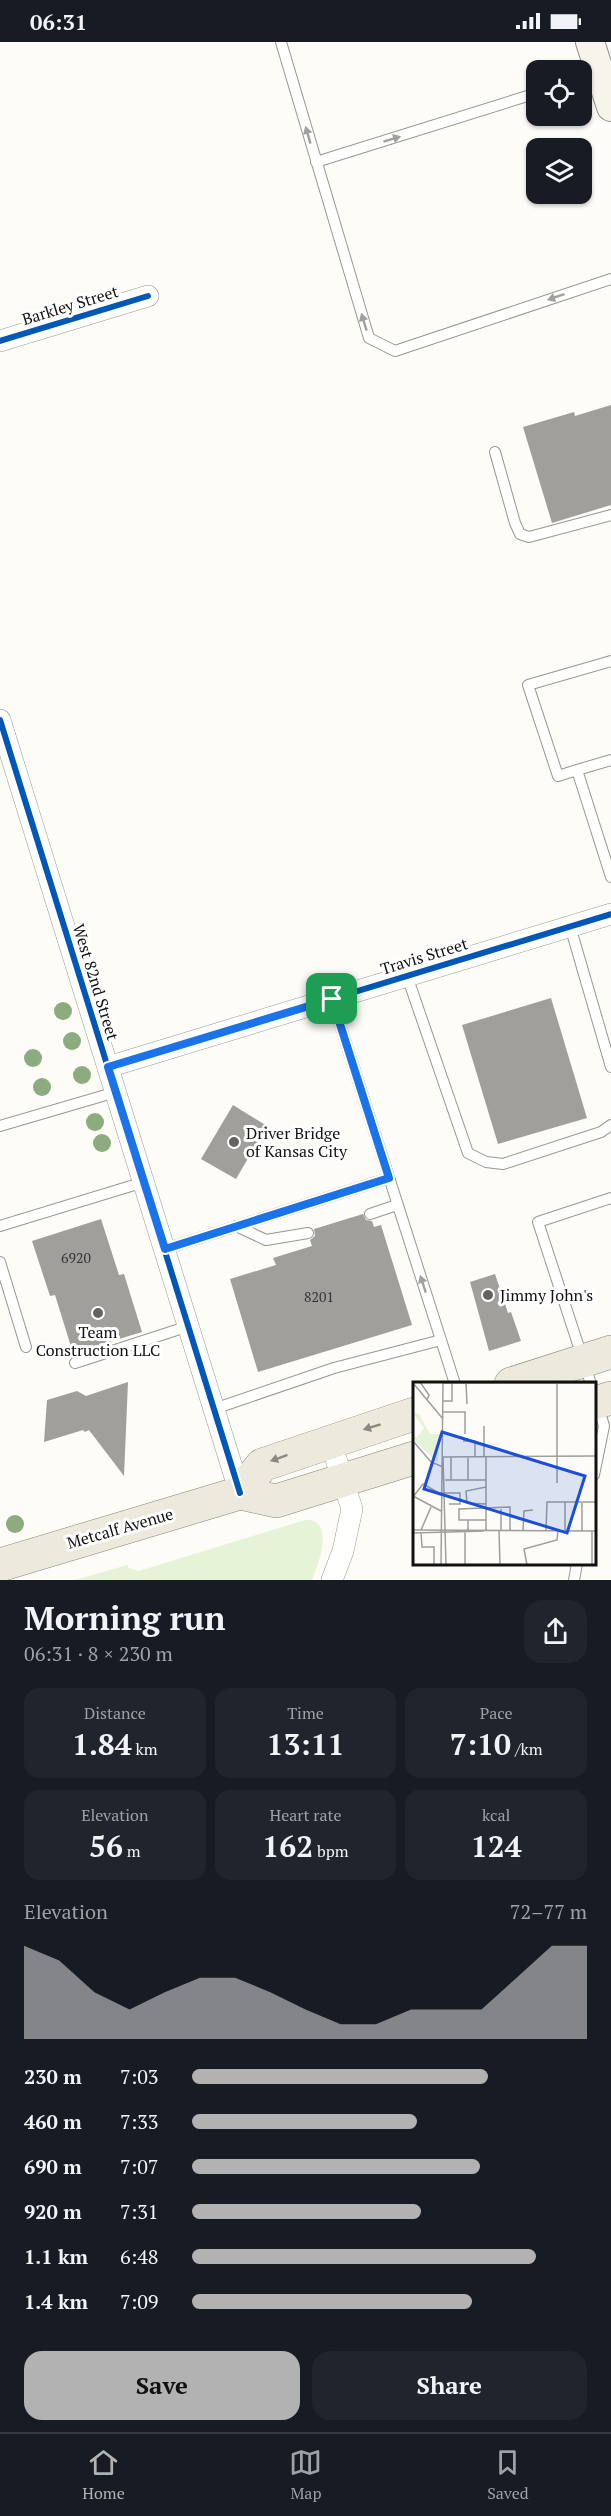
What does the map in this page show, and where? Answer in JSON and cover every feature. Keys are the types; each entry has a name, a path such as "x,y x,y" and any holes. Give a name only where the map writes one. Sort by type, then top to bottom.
{"main road":[{"path":"240,1493 262,1465 330,1440 413,1414"},
{"name":"Metcalf Avenue","path":"0,1565 240,1493 276,1501 413,1458"}],"street":[{"path":"590,42 596,75 611,107"},
{"name":"Barkley Street","path":"0,341 148,296"},
{"name":"West 82nd Street","path":"0,720 240,1493"},
{"name":"Travis Street","path":"108,1067 611,914"},
{"path":"330,1440 352,1509 343,1551 332,1580"}],"lane":[{"path":"281,42 369,338 395,351 611,279"},
{"path":"316,162 526,96"},
{"path":"495,452 520,534 529,537 611,514"},
{"path":"611,661 528,685 558,776 611,760"},
{"path":"577,770 611,877"},
{"path":"570,927 611,1067"},
{"path":"407,976 468,1154 473,1158 503,1164 601,1132 611,1125"},
{"path":"332,999 455,1382"},
{"path":"0,1126 116,1092"},
{"path":"165,1249 389,1178"},
{"path":"0,1226 144,1182"},
{"path":"596,1465 604,1426 598,1385 538,1222 611,1198"},
{"path":"370,1214 397,1205"},
{"path":"236,1226 266,1240 308,1233"},
{"path":"0,1262 26,1347"},
{"path":"75,1363 189,1326"},
{"path":"214,1409 334,1368 441,1340"},
{"path":"574,1580 577,1565"}],"green space":[{"path":"305,1520 314,1521 320,1527 322,1534 321,1554 312,1580 75,1580 127,1565 139,1571"}],"building":[{"path":"611,405 611,505 552,523 523,427 574,412 575,416"},
{"path":"551,998 587,1118 498,1144 462,1025"},
{"name":"Driver Bridge of Kansas City","path":"233,1105 267,1126 236,1179 201,1159"},
{"path":"363,1214 366,1220 372,1221 374,1227 381,1225 412,1325 258,1372 230,1279 276,1265 273,1258 312,1246 310,1240 315,1236 314,1229"},
{"path":"101,1219 119,1275 124,1274 142,1332 73,1353 55,1295 50,1296 32,1241"},
{"name":"Jimmy John's","path":"495,1274 508,1313 511,1312 521,1341 489,1351 470,1282"},
{"path":"128,1382 124,1476 89,1430 44,1442 47,1400 77,1391 86,1396"}],"cycle path":[{"path":"0,341 148,296"},
{"path":"0,720 240,1493"},
{"path":"108,1067 611,914"}],"place":[{"name":"Driver Bridge of Kansas City","path":"234,1142"},
{"name":"Jimmy John's","path":"488,1295"},
{"name":"Team Construction LLC","path":"98,1313"}],"route":[{"path":"332,999 389,1178 165,1249 108,1067 332,999"}]}
